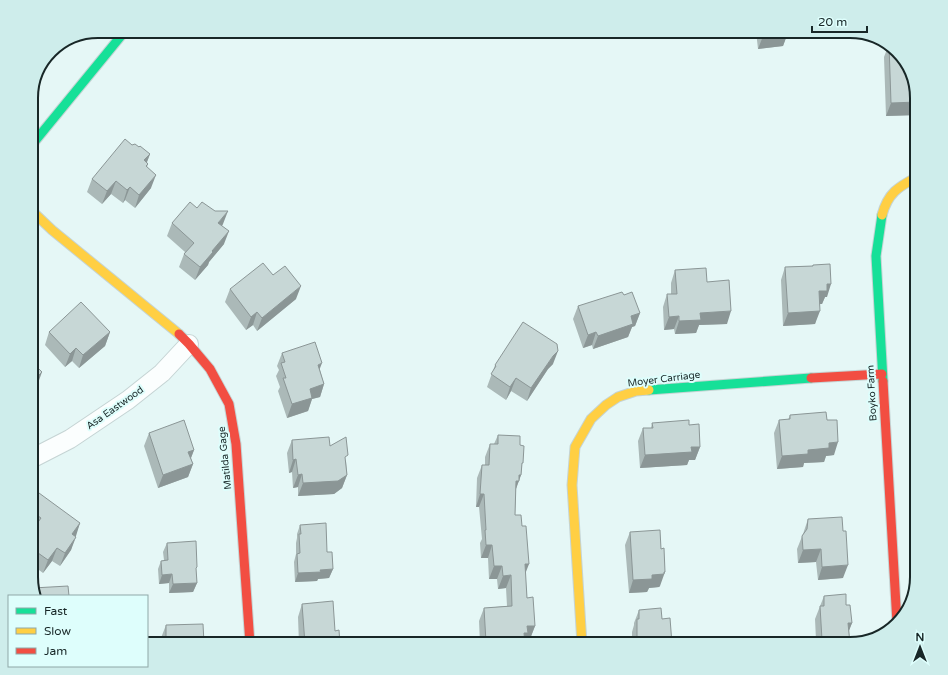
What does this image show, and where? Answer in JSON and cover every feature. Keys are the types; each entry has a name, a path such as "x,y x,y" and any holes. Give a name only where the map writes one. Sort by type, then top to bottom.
{"street":[{"path":"38,137 119,38"},
{"name":"Boyko Farm","path":"897,615 876,256 880,222 886,204 895,190 910,181"},
{"name":"Matilda Gage","path":"38,217 189,344 210,369 229,404 236,444 250,637"},
{"name":"Asa Eastwood","path":"38,455 70,439 128,400 162,373 189,344"},
{"name":"Moyer Carriage","path":"582,637 572,485 575,447 591,419 606,405 618,397 636,391 675,387 882,374"}],"building":[{"path":"889,53 898,61 904,71 908,82 910,98 910,102 891,103"},
{"path":"125,139 132,145 135,144 139,147 140,146 150,154 144,160 148,164 146,166 156,175 139,195 130,187 127,190 116,181 107,191 92,179"},
{"path":"190,202 197,208 202,202 215,211 228,211 218,223 229,231 200,267 184,254 194,243 172,223"},
{"path":"263,263 273,275 285,266 301,286 262,318 257,312 251,317 230,289"},
{"path":"830,264 831,284 827,284 827,291 819,291 820,311 788,313 785,267"},
{"path":"706,268 707,282 729,280 731,311 700,313 701,320 679,321 679,316 669,317 667,294 677,294 675,270"},
{"path":"622,292 624,295 632,292 640,313 631,316 633,324 598,336 596,332 588,335 578,306"},
{"path":"81,302 110,332 83,355 76,348 70,354 49,332"},
{"path":"523,322 557,344 558,351 531,388 516,378 510,387 491,374 496,366 495,365"},
{"path":"315,342 322,363 318,365 324,384 310,389 312,398 292,404 283,378 286,378 281,363 285,362 282,353"},
{"path":"38,368 42,372 38,376"},
{"path":"826,412 827,420 837,420 838,442 829,443 829,448 808,450 808,454 782,456 779,420 790,419 790,415"},
{"path":"184,420 194,450 188,452 193,464 163,475 149,433"},
{"path":"689,420 689,425 699,424 700,447 691,447 692,452 645,455 643,428 653,428 652,423"},
{"path":"498,435 520,436 520,445 524,446 521,475 519,475 519,481 516,481 515,515 521,515 522,526 526,526 529,564 525,564 527,598 533,597 535,626 527,626 528,633 524,633 524,637 486,637 484,608 512,606 511,575 503,576 502,566 494,566 492,545 486,545 484,494 480,494 482,465 489,465 490,444 498,444"},
{"path":"329,437 330,446 346,437 348,455 345,457 347,475 338,481 303,483 302,474 298,475 296,459 293,460 292,440"},
{"path":"39,493 80,523 72,534 76,537 65,553 57,548 48,560 38,553 38,522 41,518 38,516"},
{"path":"842,517 843,531 846,531 848,565 822,567 821,549 803,550 802,536 807,529 808,519"},
{"path":"326,523 327,552 332,552 333,569 320,570 321,572 298,573 297,554 300,553 300,525"},
{"path":"660,530 661,549 664,548 664,574 652,575 652,579 633,580 630,532"},
{"path":"196,541 197,583 173,584 172,574 162,575 161,561 168,560 167,543"},
{"path":"68,586 69,595 41,595 39,588"},
{"path":"846,594 846,605 850,605 852,623 848,623 849,637 822,637 820,606 824,606 824,596"},
{"path":"333,601 335,631 339,630 340,637 304,637 302,604"},
{"path":"661,608 662,619 670,618 671,637 637,637 637,619 639,619 639,610"},
{"path":"203,624 204,637 166,637 166,625"}],"traffic: fast":[{"path":"38,137 119,38"},
{"path":"882,215 876,256 883,381"},
{"path":"649,390 811,378"}],"traffic: slow":[{"path":"882,215 884,207 891,196 899,188 910,181"},
{"path":"38,217 52,230 179,334"},
{"path":"582,637 572,485 575,447 591,419 606,405 618,397 636,391 649,390"}],"traffic: jam":[{"path":"179,334 210,369 229,404 236,444 250,637"},
{"path":"811,378 882,374"},
{"path":"883,381 897,615"}]}
